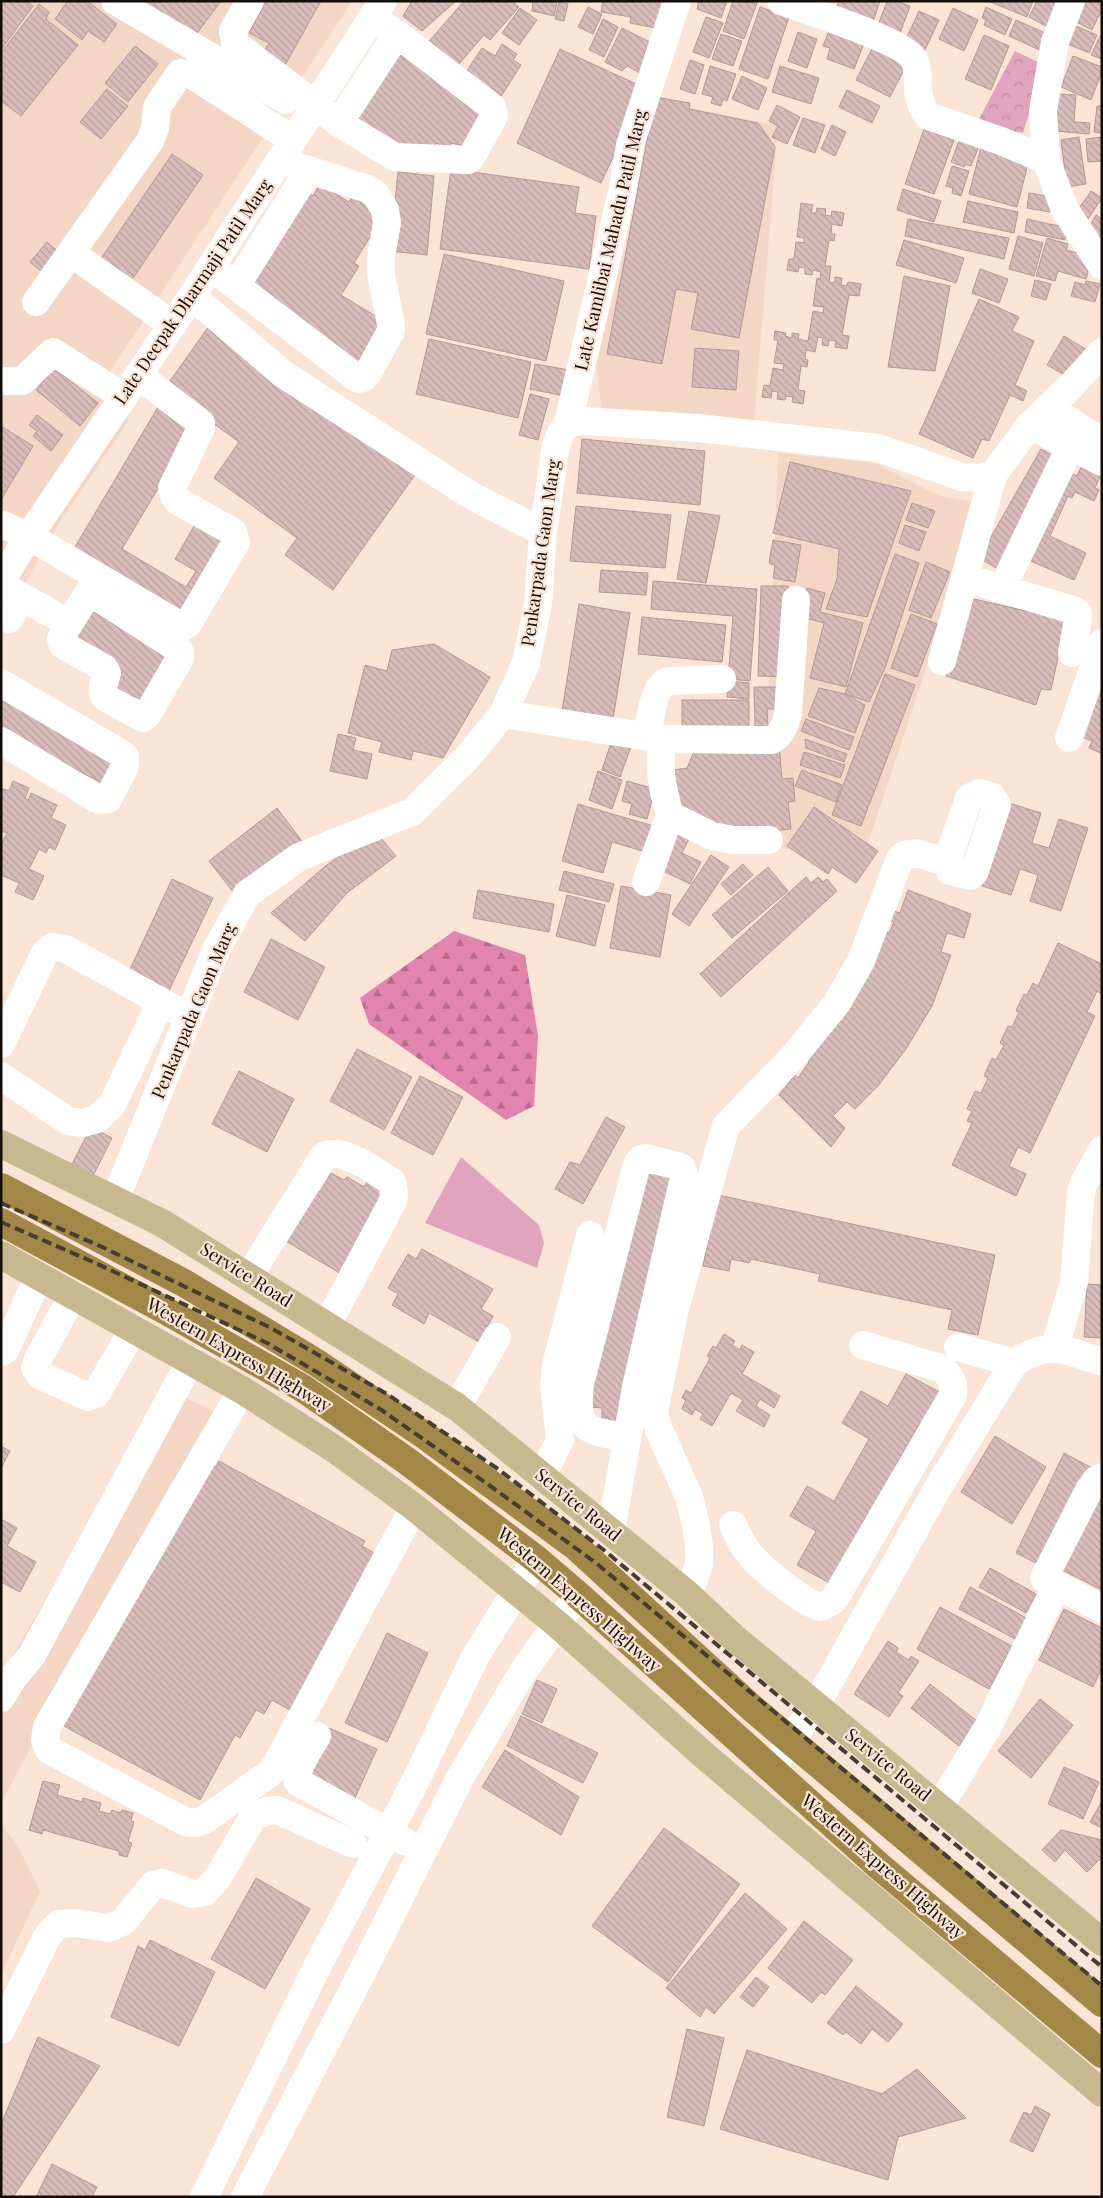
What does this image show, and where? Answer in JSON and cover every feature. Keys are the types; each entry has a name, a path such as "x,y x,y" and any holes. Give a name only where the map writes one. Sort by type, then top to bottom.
{"highway":[{"name":"Western Express Highway","path":"1,1187 184,1283 316,1363 424,1435 575,1546 746,1702 1102,2003"},
{"name":"Western Express Highway","path":"1,1222 168,1312 304,1389 407,1462 536,1559 886,1872 1102,2054"}],"main road":[{"name":"Service Road","path":"1,1144 162,1223 327,1324 457,1407 686,1593 733,1637 1102,1942"},
{"path":"1,1255 242,1390 336,1450 414,1507 557,1624 706,1757 1102,2093"}],"street":[{"path":"115,1 339,123 400,159 462,161 472,156 494,116 492,107 398,34 378,10"},
{"path":"250,1 233,31 235,44 313,109"},
{"name":"Late Kamlibai Mahadu Patil Marg","path":"568,424 622,192 630,145 677,1"},
{"path":"781,1 879,37 913,57 921,107 928,116 1001,141 1046,160"},
{"path":"1071,1 1055,42 1043,111 1046,160 1065,210 1102,266"},
{"name":"Late Deepak Dharmaji Patil Marg","path":"8,603 24,543 173,325 378,10"},
{"path":"339,123 398,34"},
{"path":"36,302 150,141 155,128 157,107 180,73 191,74 288,148 309,170 368,189 376,195 385,210 387,223 381,256 381,274 391,330 368,373 364,378 359,379 211,267"},
{"path":"236,286 309,170"},
{"path":"72,253 173,325"},
{"path":"192,296 283,374 472,496 542,532"},
{"path":"1,382 22,381 53,352 131,386 201,423 201,428 172,488 174,496 178,501 233,532 236,537 236,542 188,624 184,626 24,543"},
{"path":"942,661 993,476 1039,416 1102,352"},
{"path":"1039,416 1102,439"},
{"path":"1039,416 1070,445 1102,462"},
{"path":"568,424 583,421 698,428 804,438 878,448 962,477 980,478 993,476"},
{"name":"Penkarpada Gaon Marg","path":"115,1200 216,950 247,894 299,857 412,812 466,759 503,714 526,663 538,604 542,532 556,445 561,433 568,424"},
{"path":"1010,572 1070,445"},
{"path":"1,524 89,592 177,648 180,652 180,658 147,715 143,718 106,698 102,693 107,673 104,668 63,645 61,639 64,632 89,592"},
{"path":"965,578 1078,613 1072,653"},
{"path":"503,714 655,737 772,740 780,735 785,726 788,713 796,600"},
{"path":"8,603 54,615"},
{"path":"1069,738 1102,643"},
{"path":"646,882 670,815 661,784 660,764 655,737 657,690 662,683 668,680 722,679"},
{"path":"1,683 122,754 125,757 125,766 108,798 99,800 1,741"},
{"path":"1,764 88,813"},
{"path":"670,815 712,836 733,840 769,840"},
{"path":"686,1593 694,1580 699,1564 696,1525 689,1498 659,1430 654,1412 675,1309 694,1234 726,1126 793,1056 837,1003 861,961 900,859 904,855 915,853 947,862"},
{"path":"1,1044 45,953 52,947 66,949 188,1017"},
{"path":"1,1076 60,1117 75,1123 97,1119 112,1105 161,1002"},
{"path":"112,1105 146,1123"},
{"path":"1055,1348 1074,1282 1081,1192 1102,1150"},
{"path":"249,1276 324,1156 330,1153 345,1155 392,1182 393,1201 327,1324"},
{"path":"611,1532 636,1387 684,1177 682,1168 646,1158 641,1159 637,1164 578,1398 581,1420 587,1428 593,1432 627,1438"},
{"path":"542,1476 560,1440 554,1386 556,1365 590,1235"},
{"path":"1,1352 5,1350 39,1276"},
{"path":"73,1295 38,1359 35,1368 40,1375 88,1397 96,1394 134,1328"},
{"path":"457,1407 497,1337"},
{"path":"733,1525 740,1541 757,1562 806,1602 821,1607 834,1600 953,1395 954,1389 950,1376 943,1370 863,1345"},
{"path":"958,1347 1014,1363"},
{"path":"771,1770 816,1705 925,1512 1014,1363 1034,1351 1055,1348 1102,1362"},
{"path":"7,1688 32,1655 114,1490 184,1356"},
{"path":"242,1390 46,1727 45,1740 49,1750 186,1822 195,1823 204,1820 270,1773 277,1763 414,1507"},
{"path":"940,1807 988,1727 1042,1577 1089,1490 1096,1480 1102,1477"},
{"path":"894,1495 925,1512"},
{"path":"209,2195 319,1963 427,1757 475,1657 536,1559"},
{"path":"1042,1577 1102,1609"},
{"path":"245,2197 349,1998 460,1778 522,1673 578,1595"},
{"path":"317,1736 298,1770 296,1778 298,1782 380,1849"},
{"path":"427,1757 460,1778"},
{"path":"1,2030 48,1935 59,1924 75,1923 109,1928 123,1922 153,1885 162,1883 193,1894 205,1892 217,1878 253,1817 267,1811 277,1810 353,1844 355,1855 380,1849 423,1851"}],"shaded area":[{"path":"1,1 352,1 107,376 45,339 14,374 1,372"},
{"path":"662,102 778,126 754,423 602,409 596,364"},
{"path":"56,362 129,420 59,523 1,626 1,392"},
{"path":"778,453 875,463 940,496 981,503 864,855 762,847"},
{"path":"166,1389 218,1413 86,1646 1,1803 1,1676"},
{"path":"1,1823 19,1849 40,1891 1,1975"}],"green space":[{"path":"1015,51 1044,65 1023,133 977,123"},
{"path":"454,931 525,955 538,1036 534,1106 506,1120 369,1024 360,998"},
{"path":"461,1157 539,1225 544,1243 537,1268 425,1223"}],"building":[{"path":"6,1 27,1 33,6 1,50 1,7"},
{"path":"68,1 87,1 117,24 104,42 88,31 82,40 55,19"},
{"path":"141,1 221,1 192,40"},
{"path":"266,1 321,1 284,67 262,55 269,43 249,33"},
{"path":"412,1 456,1 422,31 403,16"},
{"path":"464,1 512,1 519,7 490,40 484,35 453,71 425,46"},
{"path":"533,1 557,3 554,16 532,11"},
{"path":"603,1 665,1 661,29 630,23 631,17 601,12"},
{"path":"699,1 727,1 721,18 697,9"},
{"path":"733,1 757,3 744,39 723,31"},
{"path":"839,1 880,1 871,28 833,15"},
{"path":"887,1 896,1 910,6 898,39 876,31"},
{"path":"988,1 1033,1 1027,17"},
{"path":"1037,1 1058,1 1046,26 1029,17"},
{"path":"1077,1 1102,1 1102,9 1092,30 1069,18"},
{"path":"559,2 568,4 564,21 555,19"},
{"path":"39,4 49,12 46,19 78,45 21,116 1,101 1,53"},
{"path":"588,7 602,14 593,34 578,27"},
{"path":"760,7 789,17 768,79 739,69"},
{"path":"986,7 1012,19 1005,35 984,25 986,20 982,18"},
{"path":"520,8 537,20 519,45 502,33"},
{"path":"953,8 978,20 964,51 939,39"},
{"path":"919,11 939,20 924,52 904,43"},
{"path":"706,17 723,23 709,58 693,52"},
{"path":"603,19 618,27 604,57 589,50"},
{"path":"1016,20 1052,36 1044,52 1009,36"},
{"path":"1071,24 1097,35 1089,53 1063,42"},
{"path":"622,28 650,42 644,54 649,57 640,73 627,66 622,71 605,62"},
{"path":"830,28 865,41 854,69 827,59 830,48 823,46"},
{"path":"798,32 817,39 807,68 788,61"},
{"path":"721,34 742,41 733,66 712,59"},
{"path":"984,35 1009,46 991,90 965,79"},
{"path":"1100,36 1102,36 1102,59 1091,55"},
{"path":"397,43 484,103 464,146 451,143 447,150 437,143 429,156 397,152 345,120"},
{"path":"502,44 517,54 513,60 521,65 500,98 464,75 482,48 495,56"},
{"path":"135,46 158,64 128,102 105,83"},
{"path":"873,47 907,64 890,97 856,80"},
{"path":"560,49 645,88 601,183 517,143"},
{"path":"1073,56 1102,67 1102,72 1091,100 1061,87"},
{"path":"690,60 704,65 695,94 680,89"},
{"path":"710,66 736,74 727,101 723,99 721,106 711,103 713,97 702,94"},
{"path":"780,66 819,78 811,104 772,92"},
{"path":"742,76 767,88 758,110 732,99"},
{"path":"107,89 128,106 101,139 80,122"},
{"path":"847,90 880,106 872,123 839,107"},
{"path":"1058,94 1076,95 1074,122 1090,123 1089,134 1056,131"},
{"path":"655,97 690,103 689,109 758,123 775,147 739,338 691,329 698,293 676,289 662,364 607,354"},
{"path":"777,105 800,117 787,144 772,137 778,126 769,121"},
{"path":"1097,106 1102,106 1102,133 1094,132"},
{"path":"803,118 825,125 815,153 793,145"},
{"path":"832,125 846,132 835,156 821,149"},
{"path":"924,129 954,140 934,194 905,184"},
{"path":"1079,137 1086,184 1067,187 1061,140"},
{"path":"1102,137 1102,161 1088,162 1086,139"},
{"path":"960,138 979,146 971,166 965,164 964,167 951,162"},
{"path":"981,147 1029,160 1017,207 969,194"},
{"path":"172,154 203,175 127,287 96,266"},
{"path":"952,166 969,171 961,196 952,193 953,188 946,186"},
{"path":"451,169 579,187 575,213 596,216 589,269 440,249"},
{"path":"398,172 434,176 427,255 390,251"},
{"path":"320,184 349,202 353,195 374,208 370,215 380,221 354,263 359,266 341,295 385,322 356,370 244,285 303,190 313,196"},
{"path":"903,189 941,201 934,222 897,210"},
{"path":"1091,191 1102,198 1086,222 1075,214"},
{"path":"1029,193 1053,197 1050,212 1027,208"},
{"path":"968,201 1018,212 1014,233 963,222"},
{"path":"801,203 813,205 811,213 816,213 817,208 826,209 825,215 831,216 832,211 844,213 842,226 832,224 831,234 835,234 834,241 829,240 825,266 831,266 829,282 835,283 835,277 842,278 841,285 847,286 848,282 861,284 859,296 849,295 842,335 849,336 847,349 835,347 836,341 829,340 828,346 822,345 823,338 818,337 815,352 806,350 805,359 808,360 807,367 801,366 798,390 805,391 803,404 792,402 793,397 786,396 785,400 777,399 778,392 772,391 771,398 762,397 764,385 770,386 773,368 783,370 784,364 774,363 778,340 774,340 775,331 786,333 785,336 792,338 792,333 799,334 798,339 808,341 813,311 823,313 824,307 813,306 817,278 820,279 821,272 813,270 812,275 805,274 805,268 799,267 798,272 787,270 789,259 794,259 796,242 804,243 804,238 797,237"},
{"path":"1096,215 1102,219 1102,242 1086,232"},
{"path":"908,219 1009,238 1004,259 905,236"},
{"path":"1027,219 1068,228 1065,240 1025,232"},
{"path":"1018,236 1043,243 1034,276 1009,269"},
{"path":"1047,238 1068,244 1066,250 1092,257 1086,279 1058,271 1055,281 1036,276"},
{"path":"904,240 964,258 956,283 896,265"},
{"path":"47,242 63,256 47,276 30,262"},
{"path":"444,254 564,281 546,361 426,334"},
{"path":"980,269 1008,279 999,303 972,293"},
{"path":"904,276 950,286 935,371 888,367"},
{"path":"1035,280 1051,284 1046,300 1031,296"},
{"path":"1086,281 1100,284 1095,302 1071,296 1075,282 1085,285"},
{"path":"979,299 1019,317 1012,331 1034,341 1015,385 1027,391 1023,401 1010,395 989,441 982,439 973,458 919,434"},
{"path":"209,326 415,475 333,590 285,555 297,538 214,478 239,442 165,388"},
{"path":"1064,336 1087,350 1070,378 1047,365"},
{"path":"429,339 531,362 518,418 416,394"},
{"path":"695,348 739,351 736,390 692,387"},
{"path":"535,364 569,370 564,396 530,389"},
{"path":"54,368 98,403 80,426 36,390"},
{"path":"530,394 549,399 538,440 519,435"},
{"path":"161,402 197,423 122,549 186,587 196,571 175,559 197,521 230,541 184,619 72,552"},
{"path":"37,415 63,435 51,451 33,436 37,431 29,425"},
{"path":"1,426 33,446 1,500"},
{"path":"582,439 705,451 700,505 577,493"},
{"path":"1041,449 1060,459 998,569 979,558"},
{"path":"1084,461 1102,472 1095,488 1099,490 1094,501 1075,492 1072,498 1068,496 1050,536 1086,553 1074,580 1024,558 1071,473 1077,476"},
{"path":"790,462 911,491 867,617 826,609 837,579 839,549 773,533"},
{"path":"912,503 935,511 928,528 906,520"},
{"path":"576,506 671,515 665,568 570,561"},
{"path":"689,511 720,516 706,583 677,579"},
{"path":"905,525 926,532 919,551 899,543"},
{"path":"773,540 801,545 795,582 773,578 775,566 769,563"},
{"path":"895,554 919,563 885,668 869,702 845,694"},
{"path":"926,562 950,572 931,618 909,610"},
{"path":"601,570 648,573 646,595 599,592"},
{"path":"653,581 757,589 750,681 728,679 733,616 651,609"},
{"path":"761,586 788,586 786,677 758,676"},
{"path":"807,588 825,593 820,612 863,623 846,687 810,678 824,623 799,616"},
{"path":"965,597 1066,620 1051,690 1041,689 1036,705 946,676"},
{"path":"579,604 630,613 613,719 562,711"},
{"path":"85,607 174,659 148,704 134,696 129,704 109,692 122,672 66,639"},
{"path":"911,614 937,624 917,677 891,668"},
{"path":"642,617 726,625 722,662 638,654"},
{"path":"434,644 490,677 443,758 413,751 411,760 379,752 382,742 348,733 365,665 387,671 392,650"},
{"path":"885,674 915,685 861,826 832,815"},
{"path":"728,681 749,683 749,699 727,697"},
{"path":"1102,684 1101,753 1089,748 1092,741 1077,735"},
{"path":"754,687 777,687 777,709 767,709 768,726 755,726"},
{"path":"819,688 845,694 865,705 855,733 808,716"},
{"path":"1,700 119,755 104,784 73,768 70,773 10,744 15,733 7,729 5,734 1,732"},
{"path":"682,700 749,700 749,735 682,736"},
{"path":"806,719 854,737 849,750 801,731"},
{"path":"338,734 356,738 353,750 372,754 367,779 330,771"},
{"path":"805,739 847,754 844,762 806,748"},
{"path":"612,740 631,747 620,777 602,770"},
{"path":"779,745 782,779 793,778 795,801 788,802 791,829 721,836 672,807 666,771 687,768 693,754"},
{"path":"804,752 845,765 840,778 800,765"},
{"path":"802,770 842,785 836,802 795,786"},
{"path":"598,771 622,780 612,809 589,800"},
{"path":"13,781 29,788 25,798 28,800 31,793 57,805 51,818 66,825 55,850 49,847 46,853 39,849 29,869 44,876 33,900 15,892 19,883 1,875 1,845 7,833 1,831 1,788 9,791"},
{"path":"627,781 655,789 647,819 629,814 632,804 622,801"},
{"path":"1009,803 1041,813 1032,843 1049,848 1059,819 1088,828 1061,911 1030,901 1038,875 1020,869 1011,895 982,886"},
{"path":"578,804 657,827 649,853 612,842 603,873 562,861"},
{"path":"814,807 878,851 856,883 832,867 828,874 787,846"},
{"path":"277,808 305,845 237,897 209,861"},
{"path":"678,826 692,833 682,853 701,862 690,884 657,868"},
{"path":"374,830 396,856 347,893 305,941 271,913 323,868"},
{"path":"711,855 729,867 689,926 672,914"},
{"path":"743,864 753,875 731,895 721,884"},
{"path":"768,867 788,891 732,938 712,915"},
{"path":"564,871 614,884 609,902 559,890"},
{"path":"806,877 811,883 818,877 823,882 827,879 837,891 721,997 700,974"},
{"path":"172,879 213,898 166,997 126,978"},
{"path":"621,886 671,895 660,957 610,948"},
{"path":"478,890 554,904 549,932 473,918"},
{"path":"908,890 971,914 964,938 947,933 941,952 951,955 932,1006 906,1049 878,1086 855,1109 847,1102 833,1116 845,1128 831,1147 779,1095 795,1075 798,1078 809,1062 806,1058 886,932 889,933 894,922 891,921 894,911 900,913"},
{"path":"567,895 605,905 595,946 556,936"},
{"path":"271,939 325,967 298,1020 244,992"},
{"path":"1058,943 1102,964 1102,994 1097,991 1087,1012 1095,1016 1030,1153 1018,1147 1009,1166 1026,1174 1016,1196 952,1165 972,1123 967,1121 972,1111 967,1109 975,1091 981,1093 988,1078 984,1076 992,1058 996,1060 1004,1045 1000,1043 1008,1026 1012,1027 1019,1012 1016,1011 1024,994 1027,995 1033,983 1038,986"},
{"path":"357,1049 412,1077 384,1130 330,1101"},
{"path":"239,1071 294,1099 267,1152 212,1124"},
{"path":"420,1076 463,1097 433,1155 391,1133"},
{"path":"606,1117 625,1127 583,1204 555,1189 570,1162 580,1165"},
{"path":"91,1127 112,1138 93,1176 71,1166"},
{"path":"642,1165 680,1174 622,1426 609,1424 609,1418 602,1418 602,1408 590,1407 600,1343"},
{"path":"331,1173 344,1180 347,1177 364,1187 367,1182 385,1192 348,1278 279,1237 313,1188 320,1192"},
{"path":"718,1195 995,1255 978,1335 948,1329 952,1310 818,1281 820,1274 751,1259 749,1263 731,1259 729,1271 703,1266"},
{"path":"422,1249 493,1289 481,1309 493,1316 479,1342 429,1313 424,1324 392,1305 398,1294 388,1288 408,1254 416,1259"},
{"path":"1087,1284 1102,1285 1102,1338 1084,1337"},
{"path":"724,1334 735,1341 732,1345 740,1350 742,1345 754,1352 742,1374 780,1396 774,1408 760,1399 756,1406 770,1415 764,1427 736,1411 743,1400 731,1393 712,1426 700,1419 703,1414 695,1409 692,1415 682,1409 686,1400 682,1398 686,1390 691,1393 710,1358 707,1356 713,1346 716,1348"},
{"path":"906,1374 941,1393 923,1425 920,1423 896,1465 900,1467 872,1515 868,1513 843,1559 833,1585 797,1565 816,1531 790,1516 807,1486 834,1501 869,1439 842,1423 861,1391 888,1406"},
{"path":"995,1436 1046,1467 1012,1524 961,1492"},
{"path":"1,1446 10,1451 1,1468"},
{"path":"1064,1453 1092,1468 1044,1567 1016,1553"},
{"path":"204,1460 216,1467 219,1461 365,1541 362,1546 376,1554 297,1714 272,1700 264,1714 256,1710 240,1738 235,1735 200,1800 62,1725"},
{"path":"1102,1493 1102,1590 1058,1568"},
{"path":"1,1519 17,1528 7,1546 36,1562 20,1592 1,1582"},
{"path":"990,1568 1036,1594 1026,1613 979,1587"},
{"path":"970,1587 1028,1619 1017,1640 959,1609"},
{"path":"940,1607 1012,1646 989,1689 917,1649"},
{"path":"1064,1609 1102,1628 1102,1668 1093,1687 1039,1660"},
{"path":"387,1633 428,1653 387,1742 345,1723"},
{"path":"888,1641 898,1648 896,1652 909,1660 911,1656 919,1661 898,1693 903,1696 889,1717 854,1694"},
{"path":"537,1680 557,1689 542,1723 522,1714"},
{"path":"930,1684 978,1722 959,1746 911,1708"},
{"path":"1040,1699 1073,1725 1031,1778 998,1751"},
{"path":"521,1716 598,1753 583,1783 507,1746"},
{"path":"329,1728 377,1749 354,1800 306,1778"},
{"path":"505,1750 579,1797 561,1835 482,1787"},
{"path":"1064,1767 1099,1782 1083,1819 1048,1804"},
{"path":"43,1781 60,1785 57,1795 82,1802 83,1798 101,1803 99,1811 110,1814 112,1810 121,1813 122,1810 133,1813 131,1821 134,1822 128,1842 132,1843 127,1857 119,1855 119,1851 43,1830 42,1834 29,1830"},
{"path":"1102,1801 1102,1828 1090,1822"},
{"path":"664,1828 740,1884 668,1982 592,1926"},
{"path":"1061,1830 1102,1840 1102,1857 1087,1872 1065,1850 1055,1862 1042,1850"},
{"path":"256,1878 310,1909 265,1989 211,1959"},
{"path":"745,1893 787,1929 714,2014 706,2007 700,2017 666,1988"},
{"path":"804,1921 853,1960 825,1995 821,1992 812,2003 768,1968"},
{"path":"150,1940 215,1972 179,2046 111,2017 138,1946 145,1950"},
{"path":"756,1977 769,1987 753,2007 740,1997"},
{"path":"856,1986 903,2024 888,2042 872,2029 861,2044 846,2032 843,2035 827,2023"},
{"path":"687,2029 724,2038 704,2126 667,2117"},
{"path":"38,2037 100,2066 13,2197 1,2197 1,2124"},
{"path":"747,2050 882,2094 917,2069 966,2118 898,2137 888,2180 720,2129"},
{"path":"1035,2106 1050,2114 1033,2152 1010,2141 1024,2112 1031,2115"},
{"path":"52,2164 97,2187 92,2197 36,2197"}],"railway":[{"path":"1,1203 100,1246 271,1328 387,1394 498,1469 605,1551 1102,1967"},
{"path":"1,1222 91,1261 267,1343 380,1409 596,1563 1102,1986"}]}
